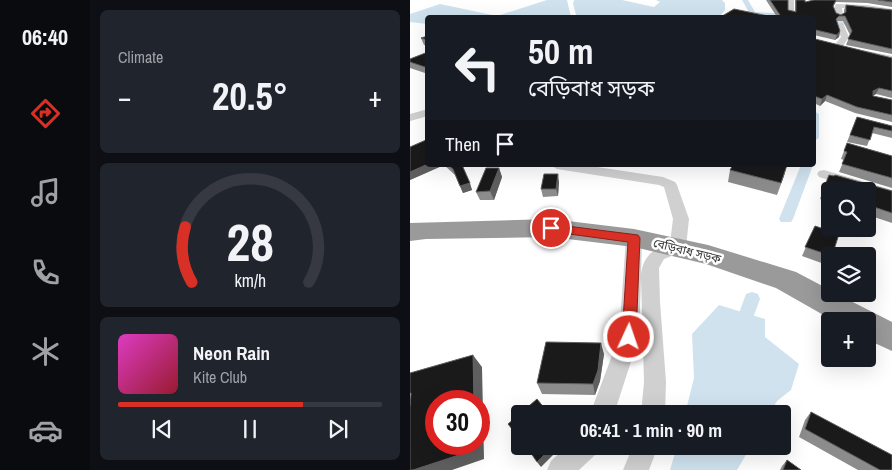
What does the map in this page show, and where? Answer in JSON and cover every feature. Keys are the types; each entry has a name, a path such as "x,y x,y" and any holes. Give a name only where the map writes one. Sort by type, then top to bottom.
{"highway":[{"name":"বেড়িবাধ সড়ক","path":"410,232 426,230 551,228 634,238 708,254 786,280 845,312"},
{"path":"876,329 892,337"}],"street":[{"path":"791,0 791,13"},
{"path":"874,0 892,4"},
{"path":"892,11 868,7 839,6 837,10 845,37 834,44 892,59"},
{"path":"410,118 425,113"},
{"path":"566,167 667,182 681,219 678,247 659,254 653,260 652,267 650,309 656,397 655,405"},
{"path":"824,174 892,195"},
{"path":"605,405 629,337 634,238"},
{"path":"560,470 576,455"},
{"path":"636,470 642,455"}],"water":[{"path":"547,0 567,0 571,15 500,15"},
{"path":"574,0 622,0 654,7 660,2 656,0 722,0 725,3 725,10 721,15 576,15 573,4"},
{"path":"440,4 492,15 425,15 425,24 410,22 410,14"},
{"path":"719,305 765,319 765,337 799,364 791,390 775,405 687,405 694,378 692,334"},
{"path":"674,455 746,455 737,470 670,470"}],"building":[{"path":"770,0 788,0 788,10 796,12 796,0 805,0 805,2 836,0 833,6 836,13 841,15 846,12 846,5 892,10 892,49 848,39 852,31 845,16 839,16 836,19 840,31 837,35 816,30 816,15 780,15"},
{"path":"734,9 763,15 724,15"},
{"path":"816,39 892,58 892,91 879,88 873,91 873,96 892,100 892,115 857,107 827,95 822,99 816,97"},
{"path":"425,53 425,67 410,62 410,59"},
{"path":"857,117 892,126 892,131 874,127 870,140 850,135"},
{"path":"425,140 425,165 410,172 410,147"},
{"path":"847,143 892,156 892,178 842,164 847,152 844,151"},
{"path":"450,167 463,167 470,183 460,186"},
{"path":"732,167 786,167 781,183 730,170"},
{"path":"486,168 499,168 490,191 476,192"},
{"path":"544,174 558,174 556,189 541,189"},
{"path":"829,175 835,175 860,182 826,182"},
{"path":"876,187 892,191 892,213 876,208"},
{"path":"815,226 821,228 821,237 838,237 835,247 821,247 821,252 805,247"},
{"path":"546,342 601,343 598,370 593,384 537,383"},
{"path":"473,355 474,390 425,390 425,455 459,455 413,470 410,470 410,373"},
{"path":"537,399 542,405 530,405"},
{"path":"811,412 892,455 892,470 880,470 805,429"},
{"path":"532,455 544,455 537,462"},
{"path":"787,460 801,470 783,470"}],"waterway":[{"path":"745,0 753,14"},
{"path":"753,14 772,15"},
{"path":"816,18 892,30"},
{"path":"786,219 806,167"},
{"path":"747,313 752,299"}],"route":[{"path":"551,228 634,238 629,337"}]}
